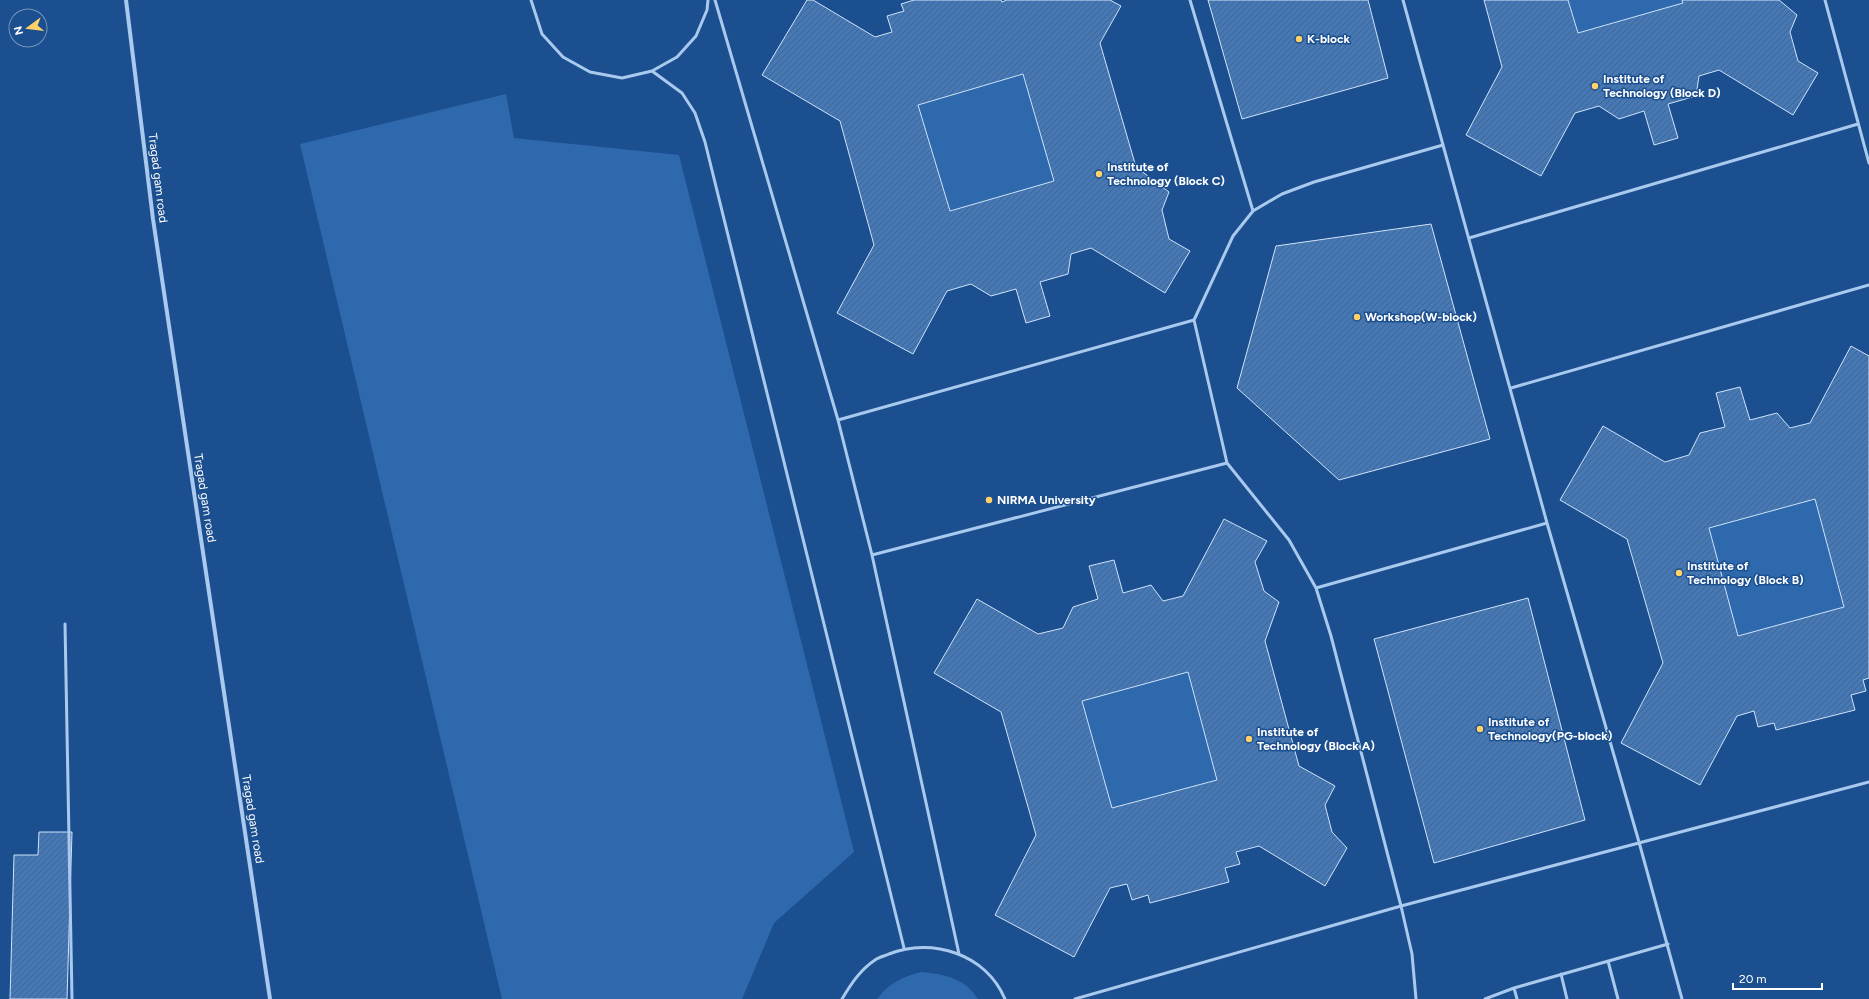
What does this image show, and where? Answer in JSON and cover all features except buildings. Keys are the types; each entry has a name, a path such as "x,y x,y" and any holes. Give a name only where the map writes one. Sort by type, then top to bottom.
{"street":[{"name":"Tragad gam road","path":"126,0 153,219 270,999"}],"lane":[{"path":"531,0 542,34 563,57 590,72 622,78 652,71 677,57 696,36 707,10 708,0"},
{"path":"715,0 838,420 872,555 959,954"},
{"path":"1190,0 1253,211"},
{"path":"1403,0 1547,523 1668,944 1682,999"},
{"path":"1825,0 1869,162"},
{"path":"652,71 682,92 695,113 705,142 904,948"},
{"path":"1469,238 1858,124"},
{"path":"1416,999 1412,954 1401,906 1331,636 1316,588 1289,540 1227,463 1194,320 1233,236 1253,211 1282,194 1314,182 1443,145"},
{"path":"1510,388 1869,285"},
{"path":"838,420 1194,320"},
{"path":"872,555 1227,463"},
{"path":"1316,588 1547,523"},
{"path":"65,624 72,999"},
{"path":"1075,999 1401,906 1869,782"},
{"path":"1485,999 1514,988 1668,944"},
{"path":"842,999 853,980 876,959 904,948 932,946 959,954 983,969 1001,991 1005,999"},
{"path":"1608,961 1618,999"},
{"path":"1561,974 1567,999"},
{"path":"1514,988 1517,999"}],"shaded area":[{"path":"1568,0 1682,0 1683,3 1578,33"},
{"path":"1023,74 1054,181 950,211 918,105"},
{"path":"506,94 514,138 679,155 854,852 774,923 742,999 502,999 300,144"},
{"path":"1815,499 1844,607 1738,636 1709,528"},
{"path":"1188,672 1217,780 1112,808 1082,701"},
{"path":"921,972 953,978 967,986 978,999 877,999 896,981"}],"place":[{"name":"K-block","path":"1299,39"},
{"name":"Institute of Technology (Block D)","path":"1595,86"},
{"name":"Institute of Technology (Block C)","path":"1099,174"},
{"name":"Workshop(W-block)","path":"1357,317"},
{"name":"NIRMA University","path":"989,500"},
{"name":"Institute of Technology (Block B)","path":"1679,573"},
{"name":"Institute of Technology(PG-block)","path":"1480,729"},
{"name":"Institute of Technology (Block A)","path":"1249,739"}]}
